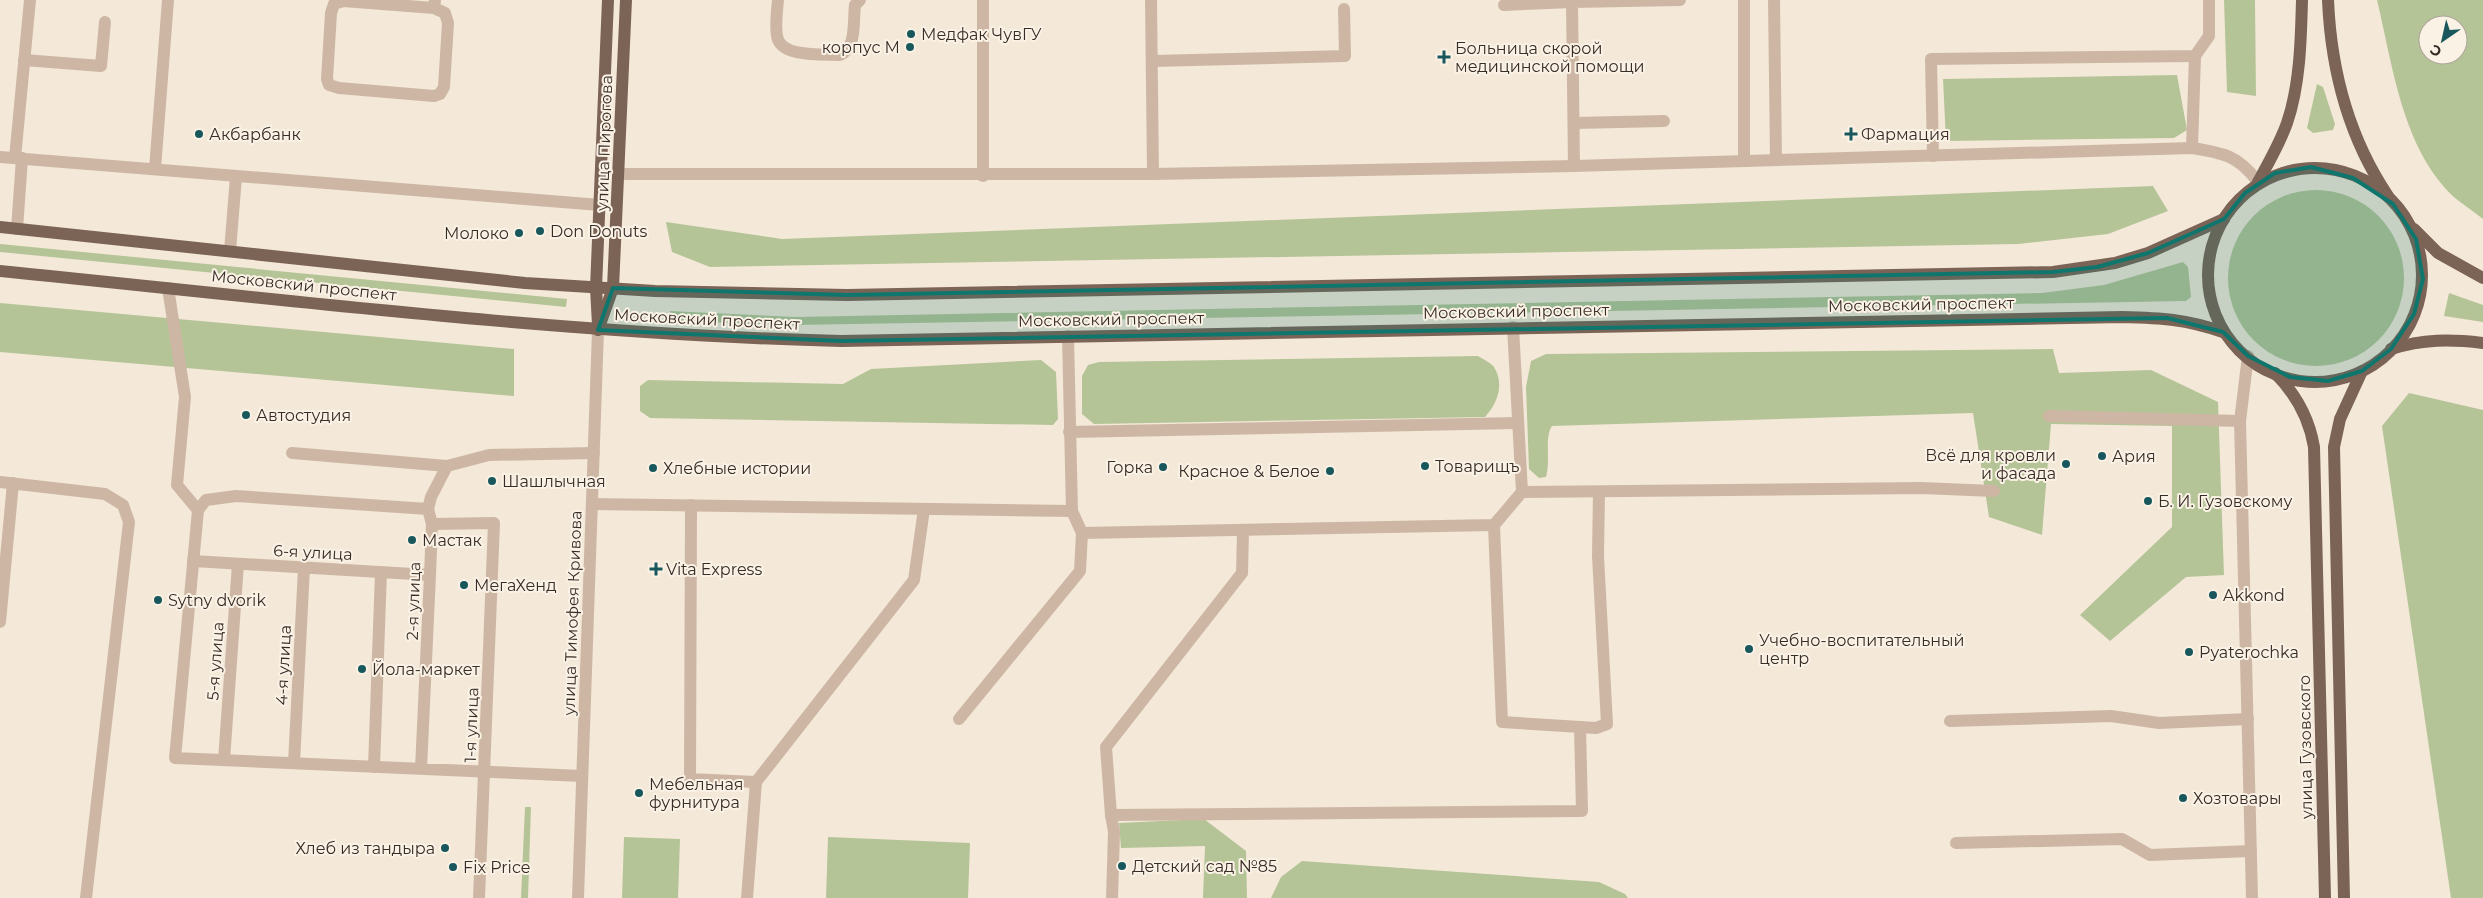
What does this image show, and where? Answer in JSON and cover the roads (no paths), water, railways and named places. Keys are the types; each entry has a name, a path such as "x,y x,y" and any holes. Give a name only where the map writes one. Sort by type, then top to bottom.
{"main road":[{"name":"улица Пирогова","path":"598,330 596,288 608,0"},
{"name":"улица Пирогова","path":"598,330 613,288 620,174 626,0"},
{"path":"2258,182 2279,143 2293,102 2302,30 2302,0"},
{"path":"2328,0 2335,63 2344,102 2358,142 2372,172 2393,204 2407,221 2438,252 2483,278"},
{"path":"2393,204 2373,189 2331,170 2294,167 2275,173 2258,182 2245,193 2224,219 2210,251 2207,268 2214,312 2223,332 2248,356 2271,370 2290,377 2310,381 2337,380 2362,372 2391,349 2414,314 2423,279 2422,259 2407,221"},
{"path":"602,174 620,174"},
{"name":"Московский проспект","path":"0,227 525,283 596,288 847,295 2053,272 2115,264 2148,253 2224,219"},
{"name":"Московский проспект","path":"0,271 598,330 714,338 841,341 2122,317 2167,318 2192,321 2223,332"},
{"path":"2391,349 2414,342 2435,340 2483,343"},
{"name":"улица Гузовского","path":"2271,370 2284,382 2302,407 2311,428 2314,447 2325,898"},
{"path":"2344,898 2334,447 2340,419 2362,372"}],"street":[{"path":"17,229 24,60 30,0"},
{"path":"155,169 168,0"},
{"path":"778,0 777,37 782,47 792,52 840,55 847,52 852,44 855,5 860,0"},
{"path":"983,0 983,176"},
{"path":"1151,0 1153,174"},
{"path":"1504,5 1680,0"},
{"path":"1744,0 1744,160"},
{"path":"1774,0 1776,160"},
{"path":"2192,148 2195,56 2209,36 2209,0"},
{"path":"343,1 434,4 445,13 448,23 444,87 440,94 424,96 338,88 329,85 327,79 331,13 334,4 343,1"},
{"path":"1572,2 1574,166"},
{"path":"1153,61 1345,56 1344,9"},
{"path":"24,60 101,66 104,22"},
{"path":"1933,156 1931,59 2195,56"},
{"path":"1574,123 1664,121"},
{"path":"620,174 983,176 1153,174 1574,166 2192,148 2223,153 2237,159 2248,168 2258,182"},
{"path":"0,157 600,205"},
{"path":"230,251 236,177"},
{"path":"168,288 186,397 177,485 198,510"},
{"path":"1513,327 1522,492 1494,525 1502,722 1596,728 1607,724 1598,556 1599,492"},
{"name":"улица Тимофея Кривова","path":"578,898 598,330"},
{"path":"959,719 1080,571 1082,533 1072,511 1068,336"},
{"path":"2248,356 2240,420 2252,898"},
{"path":"2049,416 2240,420"},
{"path":"1069,432 1517,423"},
{"path":"292,454 447,466 489,455 594,453"},
{"path":"447,466 431,497 428,509 236,496 206,500 198,510 175,758 582,776"},
{"path":"0,482 105,494 123,504 129,522 86,898"},
{"path":"0,622 13,483"},
{"path":"1522,492 1921,488 1994,491"},
{"path":"592,504 1072,511"},
{"path":"691,505 690,779 756,782"},
{"name":"2-я улица","path":"422,769 432,524 428,509"},
{"path":"747,898 756,782 914,580 924,509"},
{"name":"1-я улица","path":"432,524 494,523 479,898"},
{"path":"1082,533 1494,525"},
{"path":"1112,898 1114,832 1106,747 1242,572 1243,531"},
{"name":"6-я улица","path":"193,562 430,575"},
{"name":"5-я улица","path":"224,760 238,564"},
{"name":"4-я улица","path":"294,763 304,568"},
{"path":"374,767 381,572"},
{"path":"1950,721 2110,716 2159,723 2248,719"},
{"path":"1111,815 1582,811 1580,727"},
{"path":"1956,843 2122,839 2150,855 2251,852"}],"place":[{"name":"Медфак ЧувГУ","path":"911,34"},
{"name":"корпус М","path":"910,47"},
{"name":"Больница скорой медицинской помощи","path":"1444,57"},
{"name":"Акбарбанк","path":"199,134"},
{"name":"Фармация","path":"1851,134"},
{"name":"Don Donuts","path":"540,231"},
{"name":"Молоко","path":"519,233"},
{"name":"Автостудия","path":"246,415"},
{"name":"Ария","path":"2102,456"},
{"name":"Всё для кровли и фасада","path":"2066,464"},
{"name":"Товарищъ","path":"1425,466"},
{"name":"Горка","path":"1163,467"},
{"name":"Хлебные истории","path":"653,468"},
{"name":"Красное & Белое","path":"1330,471"},
{"name":"Шашлычная","path":"492,481"},
{"name":"Б. И. Гузовскому","path":"2148,501"},
{"name":"Мастак","path":"412,540"},
{"name":"Vita Express","path":"656,569"},
{"name":"МегаХенд","path":"464,585"},
{"name":"Akkond","path":"2213,595"},
{"name":"Sytny dvorik","path":"158,600"},
{"name":"Учебно-воспитательный центр","path":"1749,649"},
{"name":"Pyaterochka","path":"2189,652"},
{"name":"Йола-маркет","path":"362,669"},
{"name":"Мебельная фурнитура","path":"639,793"},
{"name":"Хозтовары","path":"2183,798"},
{"name":"Хлеб из тандыра","path":"445,848"},
{"name":"Детский сад №85","path":"1122,866"},
{"name":"Fix Price","path":"453,867"}]}
